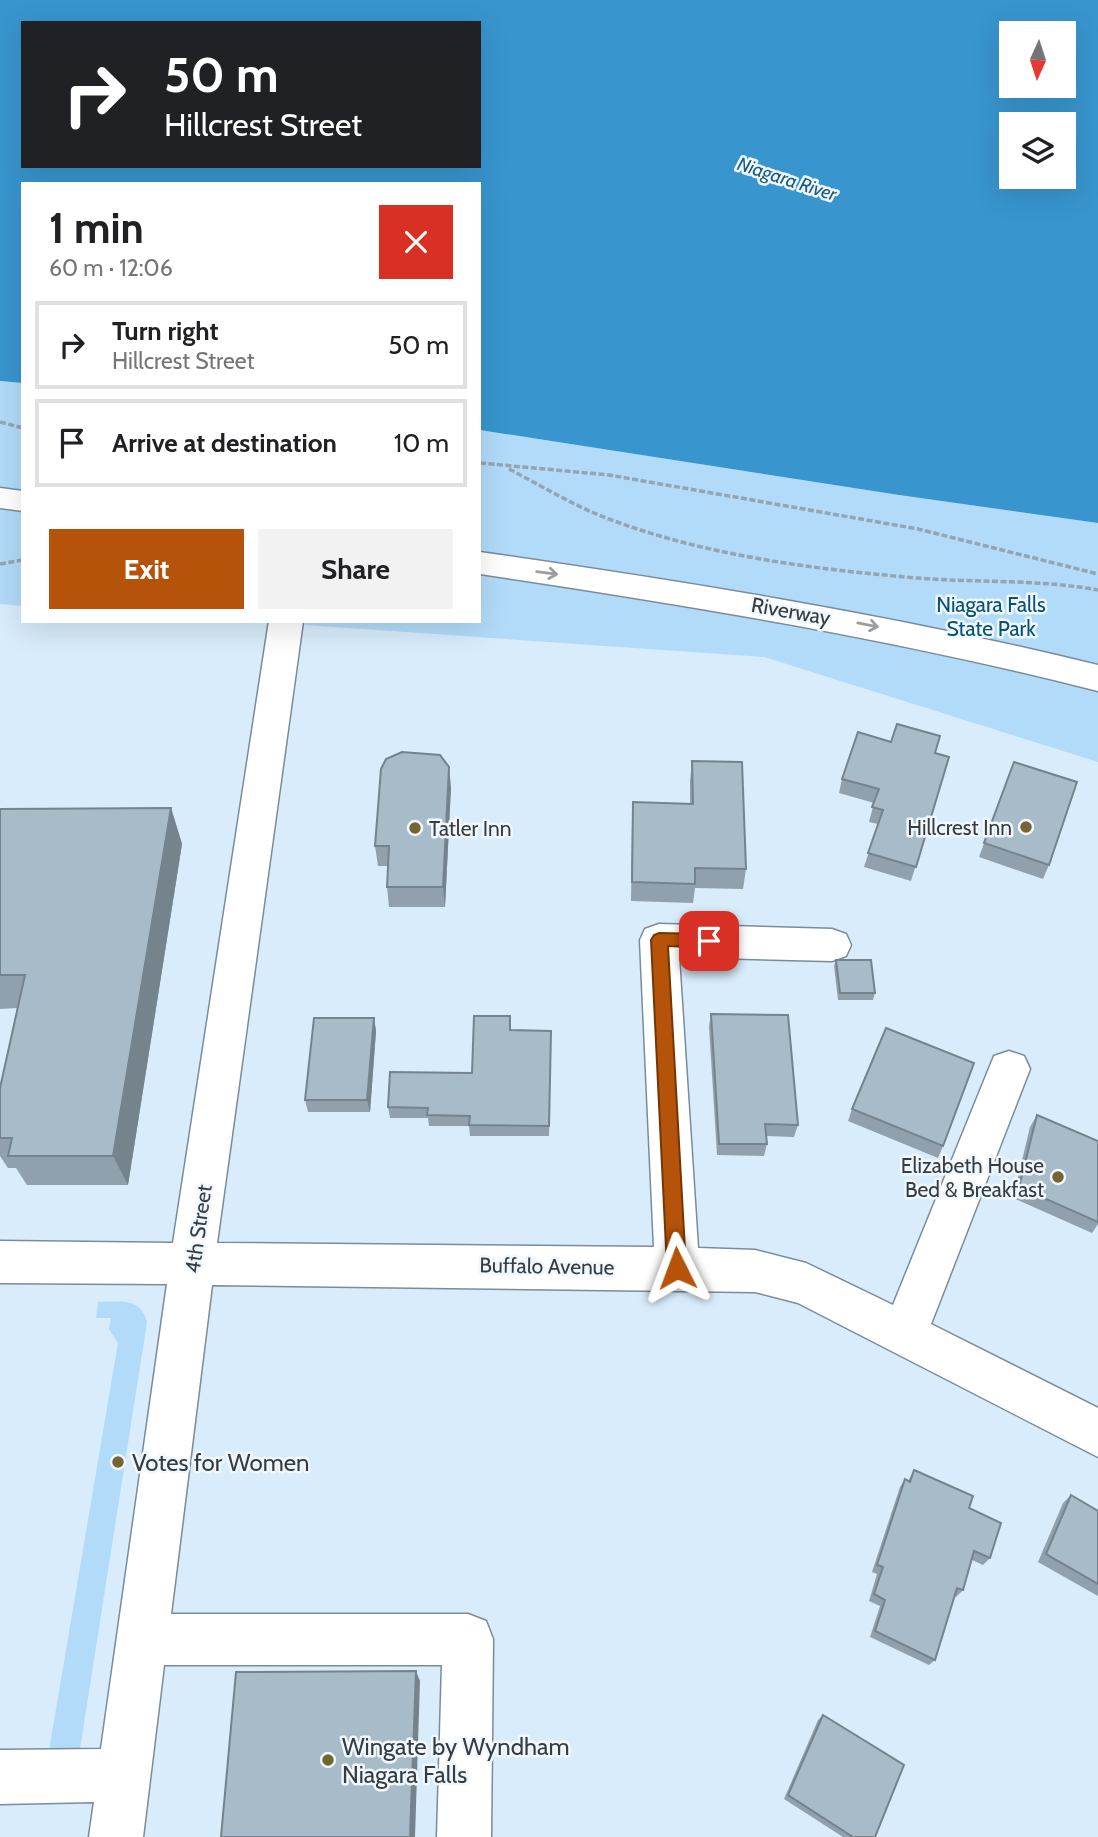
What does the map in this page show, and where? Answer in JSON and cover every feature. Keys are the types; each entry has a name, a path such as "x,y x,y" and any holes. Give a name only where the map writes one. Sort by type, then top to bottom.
{"street":[{"path":"0,498 21,501"},
{"name":"Riverway","path":"481,563 801,612 961,644 1098,678"},
{"name":"4th Street","path":"116,1837 192,1263 286,623"},
{"path":"677,1268 659,940 832,945"},
{"path":"905,1333 1009,1069"},
{"name":"Buffalo Avenue","path":"0,1262 744,1270 780,1276 829,1294 1098,1433"},
{"path":"143,1640 468,1639 464,1837"},
{"path":"0,1777 124,1775"}],"path":[{"path":"0,422 21,427"},
{"path":"481,463 609,475 904,526 1006,549 1098,574"},
{"path":"505,467 608,519 711,550 833,570 921,579 1067,583 1098,590"},
{"path":"0,564 21,560"}],"green space":[{"path":"0,381 21,383 21,606 0,604"},
{"name":"Niagara Falls State Park","path":"481,430 1098,523 1098,762 764,657 277,623 481,623"},
{"path":"98,1302 134,1305 140,1308 147,1322 77,1768 46,1768 118,1343 109,1329 111,1318 96,1318"}],"water":[{"name":"Niagara River","path":"0,0 1098,0 1098,523 481,430 481,182 21,182 21,383 0,381"}],"building":[{"path":"897,724 940,736 935,753 949,757 916,867 868,853 883,810 872,807 879,789 842,779 858,732 891,742"},
{"name":"Tatler Inn","path":"402,752 440,755 449,767 443,887 387,887 389,846 375,846 381,769 386,759"},
{"path":"692,761 742,762 746,869 695,868 695,884 632,882 633,802 693,804"},
{"name":"Hillcrest Inn","path":"1014,762 1077,782 1049,865 984,843"},
{"path":"171,808 113,1156 8,1156 12,1138 0,1138 0,1088 25,975 0,975 0,809"},
{"path":"836,960 871,960 875,993 840,993"},
{"path":"711,1014 788,1015 798,1125 765,1124 767,1144 719,1144"},
{"path":"474,1016 510,1016 510,1030 551,1031 549,1126 469,1125 470,1116 427,1115 428,1108 388,1107 390,1072 472,1073"},
{"path":"314,1018 374,1018 367,1100 305,1100"},
{"path":"886,1028 974,1063 943,1146 852,1109"},
{"name":"Elizabeth House Bed & Breakfast","path":"1037,1115 1098,1141 1098,1222 1019,1187"},
{"path":"914,1470 973,1496 969,1508 1001,1523 990,1558 974,1551 963,1590 957,1588 935,1660 875,1631 885,1600 874,1594 883,1567 877,1565 905,1479 910,1482"},
{"path":"1071,1495 1098,1511 1098,1584 1046,1554"},
{"name":"Wingate by Wyndham Niagara Falls","path":"416,1671 410,1837 221,1837 236,1672"},
{"path":"823,1715 904,1765 875,1837 853,1837 788,1795"}],"place":[{"name":"Hillcrest Inn","path":"1026,827"},
{"name":"Tatler Inn","path":"415,828"},
{"name":"Elizabeth House Bed & Breakfast","path":"1058,1177"},
{"name":"Votes for Women","path":"118,1462"},
{"name":"Wingate by Wyndham Niagara Falls","path":"328,1760"}],"route":[{"path":"677,1268 659,940 709,941"}]}
